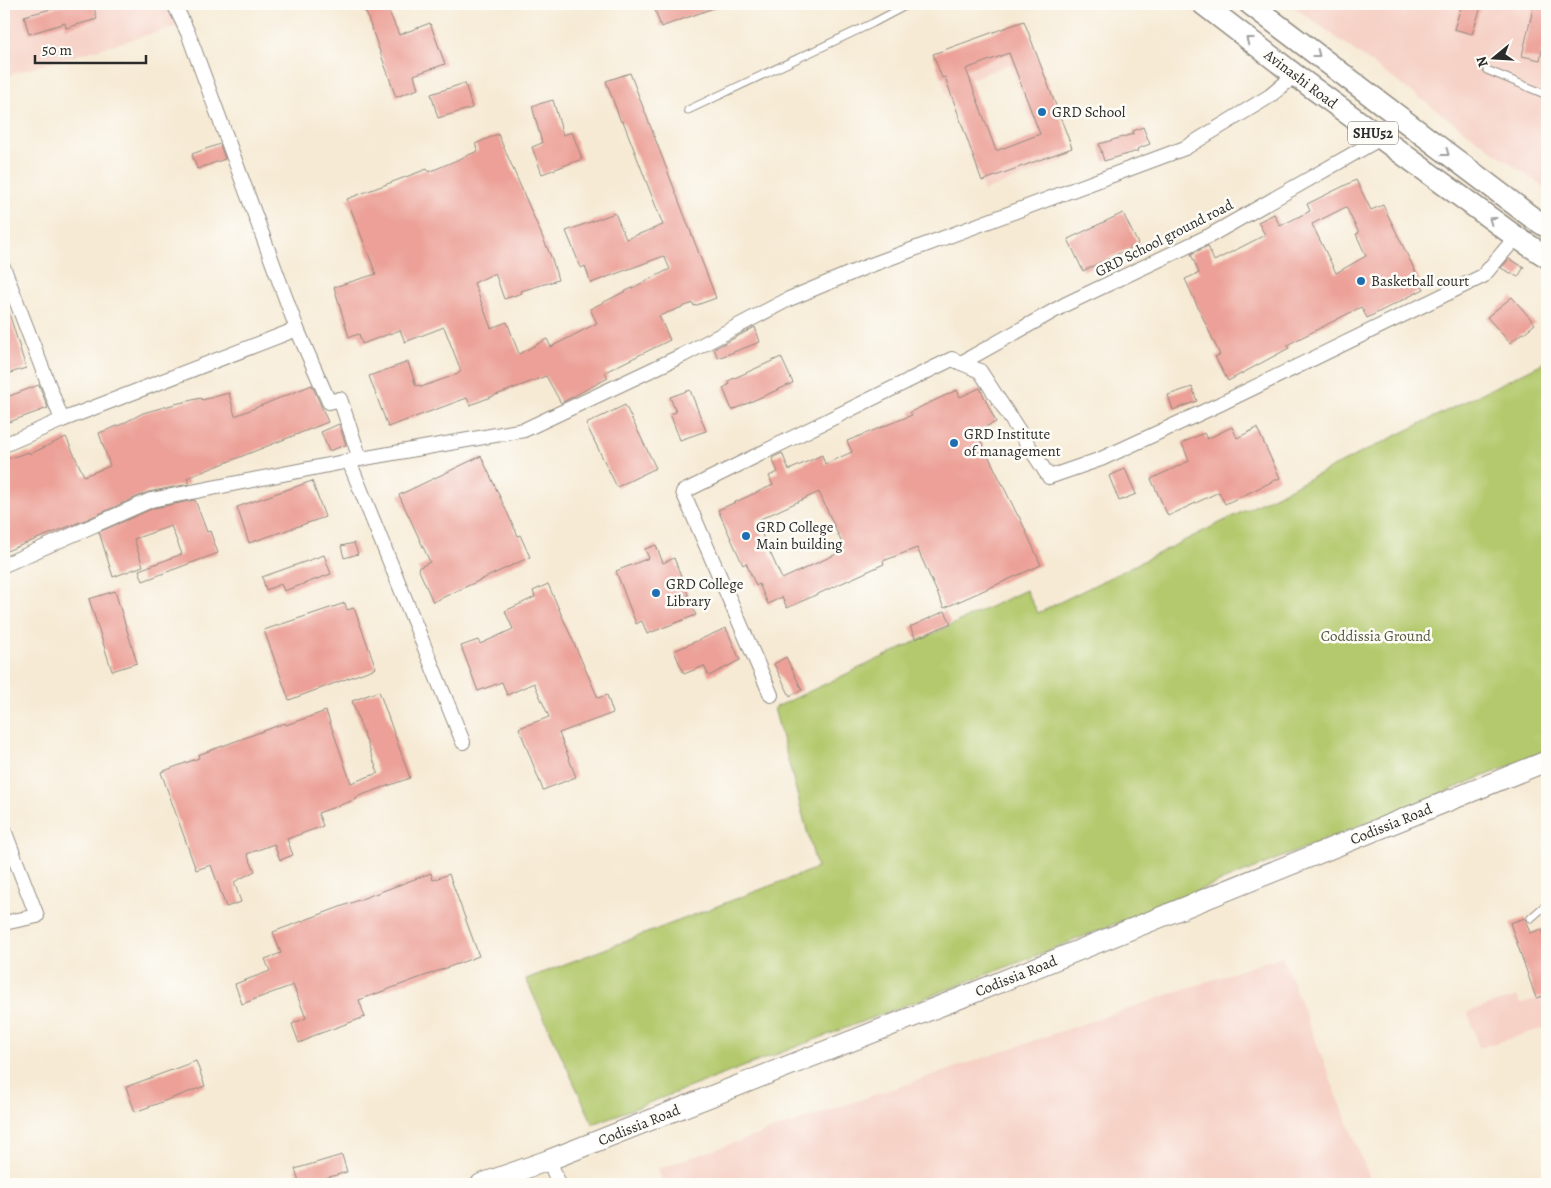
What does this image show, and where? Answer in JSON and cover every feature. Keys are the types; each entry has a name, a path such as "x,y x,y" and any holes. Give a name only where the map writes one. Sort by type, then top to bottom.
{"main road":[{"name":"Avinashi Road","path":"1203,4 1295,76 1516,237 1547,257"},
{"name":"Avinashi Road","path":"1250,4 1545,219"}],"street":[{"path":"174,4 188,33 297,329 329,402 340,399 355,460 463,742"},
{"path":"4,565 151,500 355,460 524,430 683,355 789,299 863,268 1185,148 1270,96 1295,76"},
{"name":"GRD School ground road","path":"771,695 683,492 952,360 961,363 1066,304 1209,236 1381,138"},
{"path":"961,363 980,371 1049,477 1101,459 1161,432 1483,276 1516,237"},
{"path":"4,269 62,420"},
{"path":"4,445 62,420 297,329"},
{"name":"Codissia Road","path":"481,1184 549,1160 981,990 1547,761"},
{"path":"4,830 37,916 4,923"},
{"path":"549,1160 559,1184"}],"lane":[{"path":"688,110 909,4"},
{"path":"1487,70 1547,95"},
{"path":"1531,918 1547,904"}],"shaded area":[{"path":"4,4 181,4 189,23 4,76"},
{"path":"1290,4 1547,4 1547,189 1504,159"},
{"name":"GRD School","path":"1025,31 1073,157 984,191 936,65","holes":["1010,64 1040,144 998,160 968,80"]},
{"path":"1282,956 1372,1184 663,1184 658,1169"},
{"path":"1517,996 1520,1004 1547,996 1547,1027 1479,1048 1468,1012"}],"green space":[{"name":"Coddissia Ground","path":"1547,361 1547,751 1022,961 593,1124 526,979 817,868 774,708 1026,590 1038,613"}],"building":[{"path":"71,4 93,4 97,19 66,28 65,23 29,34 24,16"},
{"path":"363,4 386,4 399,35 430,23 445,64 414,75 418,89 396,97"},
{"path":"653,4 722,4 722,5 661,27"},
{"path":"1462,4 1482,4 1472,34 1454,29"},
{"path":"1534,4 1547,7 1547,28 1540,60 1522,56"},
{"name":"GRD School","path":"1024,21 1072,148 982,181 945,77 942,78 933,54","holes":["1009,53 1040,134 996,151 966,69"]},
{"path":"630,73 716,298 694,306 693,303 659,316 670,340 605,372 608,378 561,403 546,376 470,405 467,398 388,427 369,376 408,362 416,386 420,385 421,387 458,374 461,371 444,327 405,342 400,330 362,344 359,334 349,337 334,287 376,274 347,199 427,169 429,172 478,151 475,144 498,134 552,259 558,280 521,291 522,293 504,299 495,273 474,283 491,328 507,322 519,354 547,339 551,347 597,323 590,309 670,269 664,256 591,283 585,266 581,268 566,231 615,213 626,239 663,225 606,81"},
{"path":"465,83 472,108 438,118 431,94"},
{"path":"553,100 563,135 572,132 582,159 542,174 532,147 542,143 532,106"},
{"path":"1143,127 1150,144 1137,149 1138,151 1104,161 1099,144 1133,134 1133,131"},
{"path":"220,144 225,159 197,169 192,154"},
{"path":"1356,180 1371,210 1383,205 1424,289 1367,318 1361,307 1287,345 1289,348 1228,381 1215,357 1220,355 1185,279 1199,273 1191,254 1208,246 1214,261 1265,235 1258,222 1274,214 1280,226 1310,211 1307,204","holes":["1346,207 1359,233 1356,234 1366,256 1336,273 1312,224"]},
{"path":"1123,213 1138,244 1083,271 1068,239"},
{"path":"1509,259 1524,267 1518,277 1501,268"},
{"path":"1512,297 1535,324 1510,343 1487,317"},
{"path":"4,303 6,303 26,368 4,375"},
{"path":"755,327 760,342 718,358 714,349"},
{"path":"781,357 793,383 732,410 723,388 730,384 728,381"},
{"path":"39,385 48,408 9,422 4,409 4,398"},
{"path":"312,385 328,422 187,478 189,484 148,492 90,518 4,552 4,460 29,452 30,454 66,437 84,476 110,466 99,433 143,413 175,404 229,393 235,416"},
{"path":"1192,387 1197,401 1173,410 1168,395"},
{"path":"980,388 996,422 976,431 1019,516 1041,565 944,608 917,548 883,561 884,564 787,608 782,597 768,604 759,584 756,586 746,563 743,565 718,510 773,485 769,476 778,472 772,458 782,453 789,470 822,455 825,464 852,452 847,441 912,415 910,412 957,390 960,397","holes":["819,492 845,550 782,579 756,521"]},
{"path":"690,390 706,431 680,440 670,414 676,412 670,397"},
{"path":"625,405 656,468 617,487 586,424"},
{"path":"339,424 346,445 329,451 321,432"},
{"path":"1232,427 1237,438 1257,428 1280,478 1225,504 1219,492 1168,516 1151,479 1189,461 1182,443 1204,433 1207,439"},
{"path":"481,456 518,536 520,535 530,557 433,602 418,568 430,562 399,495"},
{"path":"1125,469 1136,494 1119,501 1109,476"},
{"path":"312,481 325,517 249,543 237,507"},
{"path":"195,500 207,532 210,531 218,553 143,581 139,570 182,554 171,526 134,539 143,566 113,577 99,532 154,508"},
{"path":"354,543 358,554 344,558 341,546"},
{"name":"GRD College Library","path":"656,545 663,563 674,558 696,615 647,634 642,621 636,624 616,571 649,558 645,549"},
{"path":"324,555 331,574 284,591 281,584 266,590 262,577"},
{"path":"548,584 598,698 607,695 613,713 559,733 576,777 543,790 519,728 549,717 534,683 507,695 502,682 478,691 461,646 478,640 480,644 513,629 505,611 535,597 533,591"},
{"path":"115,591 137,663 112,671 89,599"},
{"path":"345,603 347,610 354,608 376,668 289,700 264,630"},
{"path":"945,611 951,623 916,639 910,627"},
{"path":"726,628 740,660 709,676 704,666 684,674 674,651"},
{"path":"786,657 802,690 790,696 774,664"},
{"path":"379,691 410,778 318,813 323,826 287,839 293,855 280,860 274,844 247,854 255,871 234,882 241,902 226,907 211,865 196,870 161,772 199,758 198,755 285,723 286,725 326,711 351,783 378,773 352,701"},
{"path":"431,873 433,880 449,874 479,956 359,1000 365,1017 310,1037 299,1043 292,1024 306,1018 293,985 242,1004 235,984 270,971 265,959 281,953 273,932"},
{"path":"1525,918 1530,933 1542,929 1547,947 1547,995 1536,998 1510,923"},
{"path":"196,1061 205,1086 135,1112 126,1087"},
{"path":"342,1155 347,1172 300,1184 295,1169"}],"place":[{"name":"GRD School","path":"1042,112"},
{"name":"Basketball court","path":"1361,281"},
{"name":"GRD Institute of management","path":"954,443"},
{"name":"GRD College Main building","path":"746,536"},
{"name":"GRD College Library","path":"656,593"}]}
